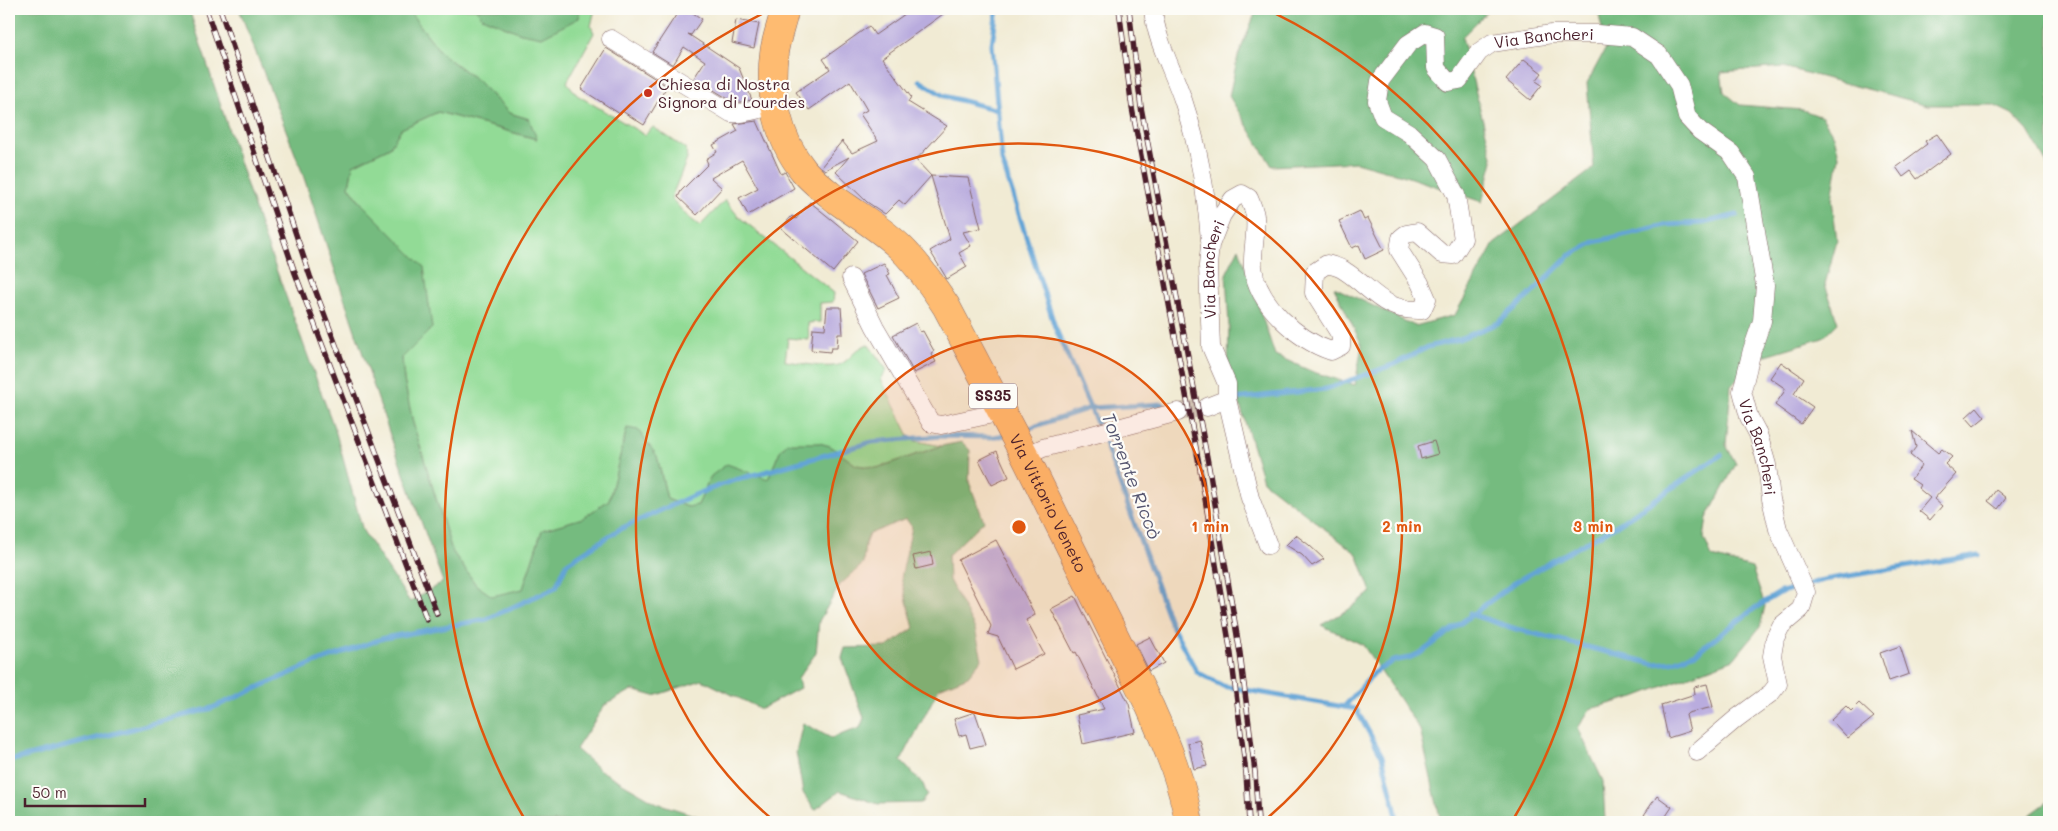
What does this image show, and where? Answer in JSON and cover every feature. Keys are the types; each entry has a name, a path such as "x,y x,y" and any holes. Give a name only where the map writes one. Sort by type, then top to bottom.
{"main road":[{"name":"Via Vittorio Veneto","path":"785,9 772,75 775,106 782,130 792,153 804,172 902,249 932,286 946,306 1002,412 1034,452 1168,748 1180,781 1189,822"}],"street":[{"path":"1153,9 1155,24 1198,146 1207,203 1210,245"},
{"name":"Via Bancheri","path":"1268,545 1250,498 1227,399 1227,384 1211,348 1208,266 1210,245 1222,215 1233,199 1242,194 1249,198 1255,216 1253,269 1265,302 1286,323 1317,346 1331,351 1341,346 1340,336 1314,293 1314,272 1327,264 1344,269 1383,302 1411,310 1422,310 1427,299 1420,283 1399,250 1401,238 1406,234 1417,232 1442,254 1453,255 1463,240 1456,194 1437,158 1409,133 1383,117 1378,101 1380,81 1408,44 1425,33 1434,36 1436,68 1448,82 1459,80 1479,52 1492,43 1552,34 1597,34 1632,37 1660,55 1678,85 1686,117 1731,153 1746,177 1765,285 1762,321 1752,350 1742,392 1749,418 1758,434 1767,465 1770,499 1778,529 1806,592 1801,609 1781,626 1775,638 1772,656 1778,684 1772,693 1737,718 1697,752"},
{"path":"611,39 731,113 737,115 759,108 775,106"},
{"path":"850,278 875,327 931,424 941,426 1002,412"},
{"path":"1207,407 1227,399"},
{"path":"1034,452 1178,412"}],"green space":[{"path":"9,9 189,9 261,228 336,433 363,531 410,602 443,582 390,435 301,169 239,9 410,9 409,11 442,54 478,81 509,113 529,119 537,139 438,112 401,129 390,147 353,165 349,186 362,204 424,267 432,328 402,358 404,380 413,423 452,551 476,585 492,596 523,589 542,530 583,518 609,500 627,428 638,430 657,456 667,499 688,507 698,505 711,476 727,464 768,479 780,451 787,443 819,443 830,446 856,465 877,468 941,446 962,442 970,450 969,482 984,521 948,555 949,580 975,629 982,659 968,676 939,688 901,761 923,784 927,795 921,803 878,804 840,791 815,810 803,793 796,752 803,723 831,738 860,728 864,718 842,658 845,648 887,647 914,628 901,578 912,527 906,519 869,534 865,544 863,564 840,585 819,621 816,653 798,678 800,688 761,709 702,680 654,696 632,690 605,705 576,749 600,770 657,803 700,817 706,822 9,822"},
{"path":"410,9 476,9 482,17 521,33 579,18 579,9 595,9 591,26 594,33 567,82 577,95 645,135 653,127 686,149 687,159 671,198 687,216 700,226 725,200 739,217 834,293 833,302 820,303 820,322 808,323 809,340 788,338 785,361 823,366 838,365 868,344 887,370 881,379 911,440 941,446 877,468 856,465 830,446 819,443 780,451 768,479 711,476 698,505 688,507 667,499 657,456 627,428 609,500 583,518 542,530 523,589 492,597 476,585 452,551 413,423 404,380 402,358 432,328 362,204 349,186 353,165 390,147 401,129 438,112 536,139 529,119 509,113 478,81 442,54 409,11"},
{"path":"476,9 579,9 579,18 542,37 521,33 482,17"},
{"path":"1259,9 1490,9 1462,37 1493,161 1482,202 1402,175 1356,162 1272,166 1229,96 1238,56 1255,14"},
{"path":"1589,9 2049,9 2049,167 2028,131 2012,114 1993,105 1928,105 1783,67 1721,72 1724,92 1740,105 1803,110 1822,117 1834,136 1839,156 1832,199 1837,241 1825,284 1838,323 1823,338 1763,356 1731,385 1726,445 1736,464 1707,518 1704,538 1712,557 1752,568 1765,606 1760,627 1734,659 1635,697 1590,709 1578,728 1603,781 1605,822 1441,822 1420,730 1363,645 1321,625 1348,610 1371,592 1357,554 1263,481 1228,365 1229,326 1226,274 1239,248 1275,355 1313,372 1355,385 1362,345 1334,287 1415,326 1455,315 1494,244 1594,168 1587,83 1606,48 1599,15"},
{"path":"2049,801 2049,822 2024,822 2027,817"}],"building":[{"path":"680,9 687,9 702,19 691,35 688,34 739,68 752,100 735,103 694,78 705,61 684,47 673,65 652,52"},
{"path":"912,9 950,9 882,58 911,97 908,102 947,126 916,160 931,176 905,205 899,200 885,214 867,202 836,172 849,157 825,170 821,167 842,141 852,153 878,141 860,114 867,110 850,81 809,110 796,92 830,69 823,59 869,26 875,35"},
{"path":"736,20 759,24 754,48 732,43"},
{"path":"606,48 667,86 644,125 622,111 620,114 581,89"},
{"path":"1524,59 1542,73 1536,81 1542,85 1530,100 1506,80"},
{"path":"757,121 781,174 785,172 794,188 748,215 739,198 758,188 742,160 711,178 722,188 697,215 678,197 681,191 708,164 706,159 717,152 713,145 738,131 734,124"},
{"path":"1937,134 1951,154 1917,179 1911,171 1903,177 1896,167 1927,144 1925,141"},
{"path":"931,176 968,178 981,228 963,232 971,246 959,253 967,267 947,279 930,251 950,239"},
{"path":"810,202 858,241 833,272 781,228 792,216 796,219"},
{"path":"1360,211 1364,220 1368,218 1384,250 1365,259 1359,245 1352,248 1339,221"},
{"path":"884,263 890,274 887,275 899,298 878,308 861,274"},
{"path":"827,307 841,307 843,334 838,334 837,348 831,348 830,352 811,350 813,328 825,329"},
{"path":"916,323 920,332 923,331 934,351 931,353 936,362 914,373 893,335"},
{"path":"1781,362 1804,378 1794,394 1813,407 1801,424 1775,405 1786,389 1770,378"},
{"path":"1977,407 1985,417 1974,426 1966,417"},
{"path":"1912,431 1938,453 1942,449 1952,457 1945,464 1956,474 1934,499 1942,506 1930,520 1919,511 1930,498 1918,488 1920,485 1911,479 1922,465 1910,455 1916,447"},
{"path":"1434,441 1438,454 1421,459 1418,446"},
{"path":"997,451 1009,477 992,485 979,460"},
{"path":"1996,490 2006,498 1998,509 1988,501"},
{"path":"1296,535 1324,559 1312,566 1302,555 1286,545"},
{"path":"996,540 1035,615 1026,620 1044,654 1013,669 998,637 988,634 991,626 958,560"},
{"path":"931,552 933,565 916,569 913,556"},
{"path":"1075,596 1129,704 1135,732 1083,744 1077,715 1104,709 1076,652 1074,653 1051,609"},
{"path":"1150,637 1164,663 1149,671 1136,644"},
{"path":"1900,646 1909,674 1889,681 1880,653"},
{"path":"1707,684 1713,707 1688,713 1686,715 1690,731 1668,738 1661,705 1695,694 1694,687"},
{"path":"1859,703 1874,717 1848,738 1831,720 1846,706 1851,711"},
{"path":"975,712 986,744 970,748 966,734 959,736 954,719"},
{"path":"1200,740 1207,766 1194,769 1188,743"},
{"path":"1657,796 1672,807 1662,822 1655,822 1644,815"}],"waterway":[{"name":"Torrente Riccò","path":"997,9 992,44 1002,161 1055,327 1103,437 1170,622 1197,672 1223,686 1356,709 1382,756 1396,813 1395,822"},
{"path":"920,81 944,96 998,110"},
{"path":"1234,399 1326,389 1395,364 1428,347 1459,339 1498,323 1531,294 1569,256 1594,242 1665,225 1703,223 1737,215"},
{"name":"Torrente Riccò","path":"1021,431 1090,408 1162,404"},
{"path":"9,761 212,708 309,665 384,638 487,619 556,587 567,563 620,529 694,495 732,481 872,442 941,436 994,437 1005,435"},
{"path":"1344,707 1375,672 1393,661 1409,658 1422,652 1517,581 1617,525 1721,455"},
{"path":"1807,585 1823,580 1979,555"},
{"path":"1470,614 1516,629 1654,664 1672,662 1696,653 1755,608 1781,592 1799,587"}],"tunnel":[{"path":"1178,412 1207,407"}],"railway":[{"path":"206,9 295,273 427,620"},
{"path":"220,9 310,276 437,614"},
{"path":"1119,9 1132,108 1200,469 1231,654 1246,773 1249,822"},
{"path":"1129,9 1141,107 1209,468 1240,653 1255,772 1258,822"}],"place":[{"name":"Chiesa di Nostra Signora di Lourdes","path":"648,93"}]}
